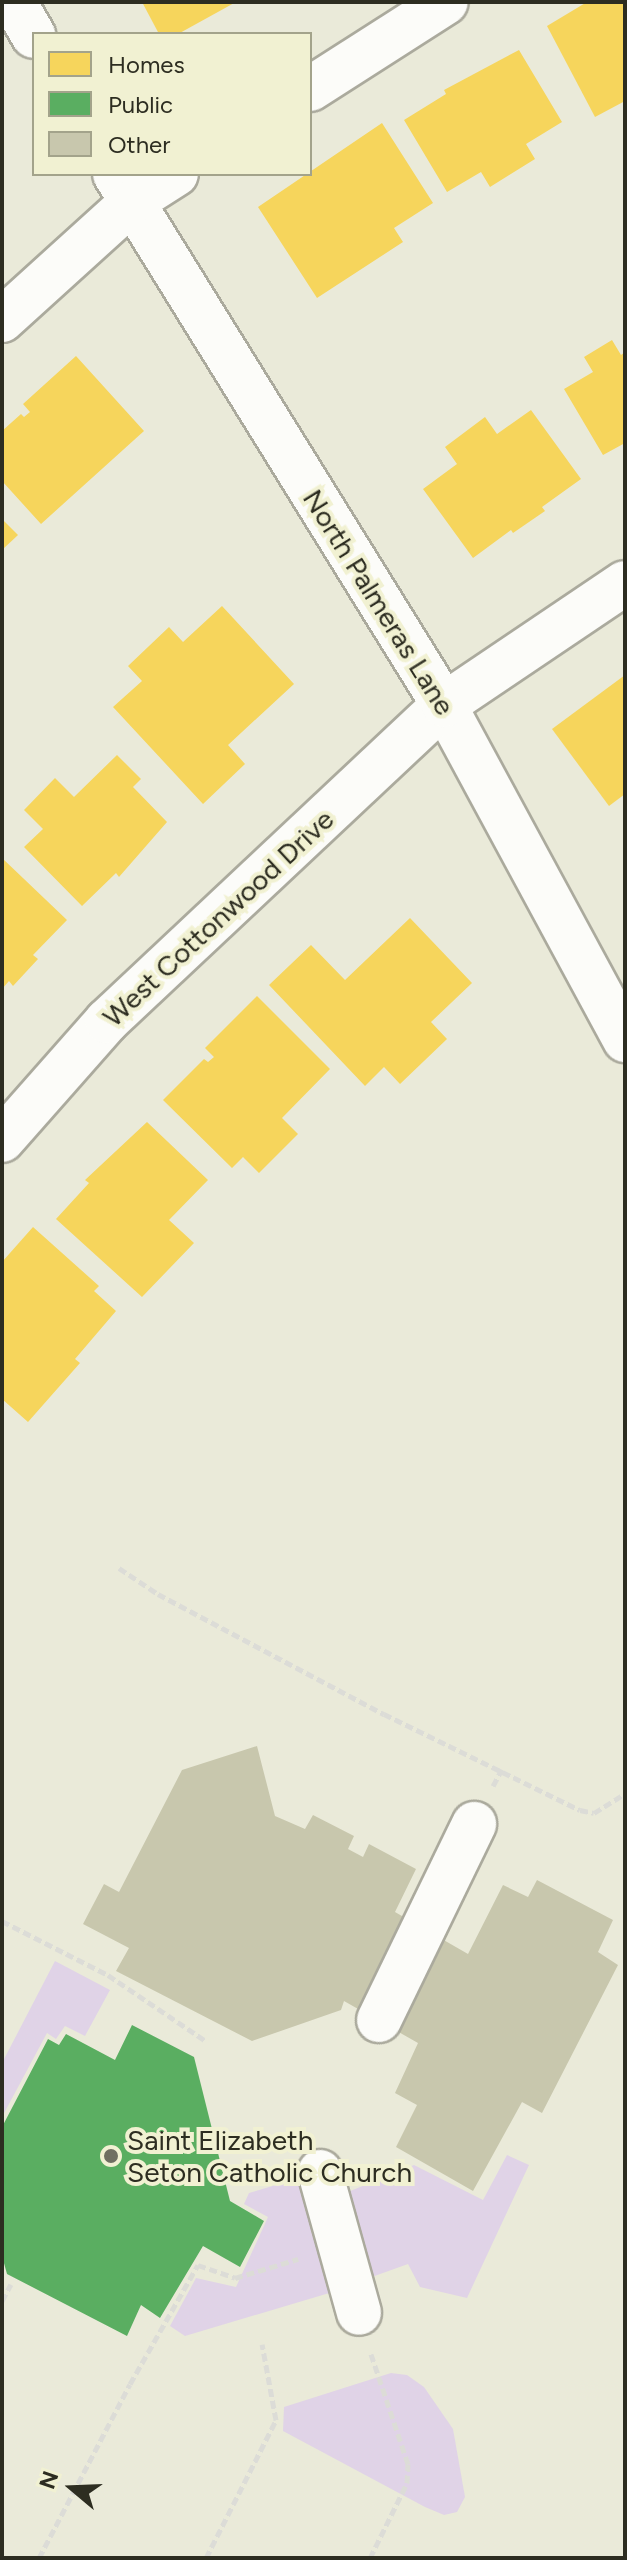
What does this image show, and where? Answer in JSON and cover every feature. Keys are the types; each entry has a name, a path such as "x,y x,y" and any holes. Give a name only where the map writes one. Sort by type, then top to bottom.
{"street":[{"path":"14,2 32,33"},
{"path":"312,88 446,2"},
{"path":"2,320 123,188 168,176"},
{"name":"North Palmeras Lane","path":"123,188 444,705 625,1040"},
{"name":"West Cottonwood Drive","path":"2,1140 107,1021 444,705 625,583"},
{"path":"379,2020 474,1824"},
{"path":"320,2172 359,2313"}],"path":[{"path":"119,1568 158,1594 384,1714 580,1810 594,1813 625,1794"},
{"path":"2,1921 108,1975 206,2041"},
{"path":"39,2558 130,2384 198,2265 235,2278 340,2246"},
{"path":"2,2301 11,2284"},
{"path":"359,2313 396,2438 408,2464 407,2483 370,2558"},
{"path":"206,2558 276,2420 262,2344"}],"shaded area":[{"path":"55,1961 110,1990 85,2036 65,2026 56,2039 47,2033 2,2117 2,2063"},
{"path":"507,2155 529,2165 467,2298 420,2287 408,2264 369,2278 343,2194 414,2165 483,2200"},
{"path":"303,2177 336,2291 185,2336 170,2326 196,2278 236,2287 268,2217 244,2204 249,2193"},
{"path":"391,2373 407,2375 424,2387 453,2429 465,2497 457,2512 444,2515 425,2507 283,2431 284,2407"}],"building: Homes":[{"path":"142,2 236,2 182,32 158,32"},
{"path":"587,2 625,2 625,101 595,117 547,26"},
{"path":"519,50 562,122 526,144 535,159 490,187 481,172 447,192 404,120 446,94 444,90"},
{"path":"382,123 433,203 394,228 403,242 317,298 258,207 304,176 312,176 312,170"},
{"path":"612,340 621,355 625,352 625,443 603,455 564,389 593,372 584,357"},
{"path":"76,356 144,431 41,524 2,481 2,431 21,414 24,417 30,412 23,404"},
{"path":"531,410 581,479 542,507 545,511 513,533 511,530 473,558 423,489 457,464 445,447 485,417 497,434"},
{"path":"2,519 18,535 2,550"},
{"path":"222,606 294,684 228,745 245,764 203,804 113,707 142,681 128,666 169,627 183,642"},
{"path":"625,675 625,794 609,806 552,729"},
{"path":"117,755 141,779 133,787 167,822 119,877 116,873 82,906 24,847 43,829 24,810 55,778 74,797"},
{"path":"2,858 67,920 33,955 38,959 13,986 9,981 2,989"},
{"path":"410,918 472,983 431,1022 447,1039 400,1084 384,1067 365,1086 269,985 311,945 345,980"},
{"path":"257,996 330,1069 282,1118 298,1134 259,1173 243,1157 232,1168 163,1100 204,1059 208,1062 214,1057 205,1048"},
{"path":"147,1122 208,1180 169,1220 194,1243 142,1297 56,1219 89,1183 85,1180"},
{"path":"33,1227 99,1286 94,1291 116,1311 75,1359 80,1363 28,1422 2,1399 2,1262"}],"building: Public":[{"name":"Saint Elizabeth Seton Catholic Church","path":"132,2025 194,2057 230,2201 264,2221 240,2267 203,2246 160,2318 141,2305 127,2336 7,2274 2,2256 2,2127 48,2039 59,2045 66,2034 115,2060"}],"building: Other":[{"path":"257,1746 275,1816 305,1829 313,1815 354,1836 348,1849 363,1857 369,1844 416,1869 395,1912 468,1954 503,1885 528,1897 537,1880 613,1920 598,1952 618,1965 542,2113 522,2102 473,2191 396,2147 417,2105 395,2093 418,2043 344,2001 341,2010 252,2041 116,1971 129,1948 83,1924 104,1884 119,1892 182,1770"}],"place":[{"name":"Saint Elizabeth Seton Catholic Church","path":"111,2156"}]}
